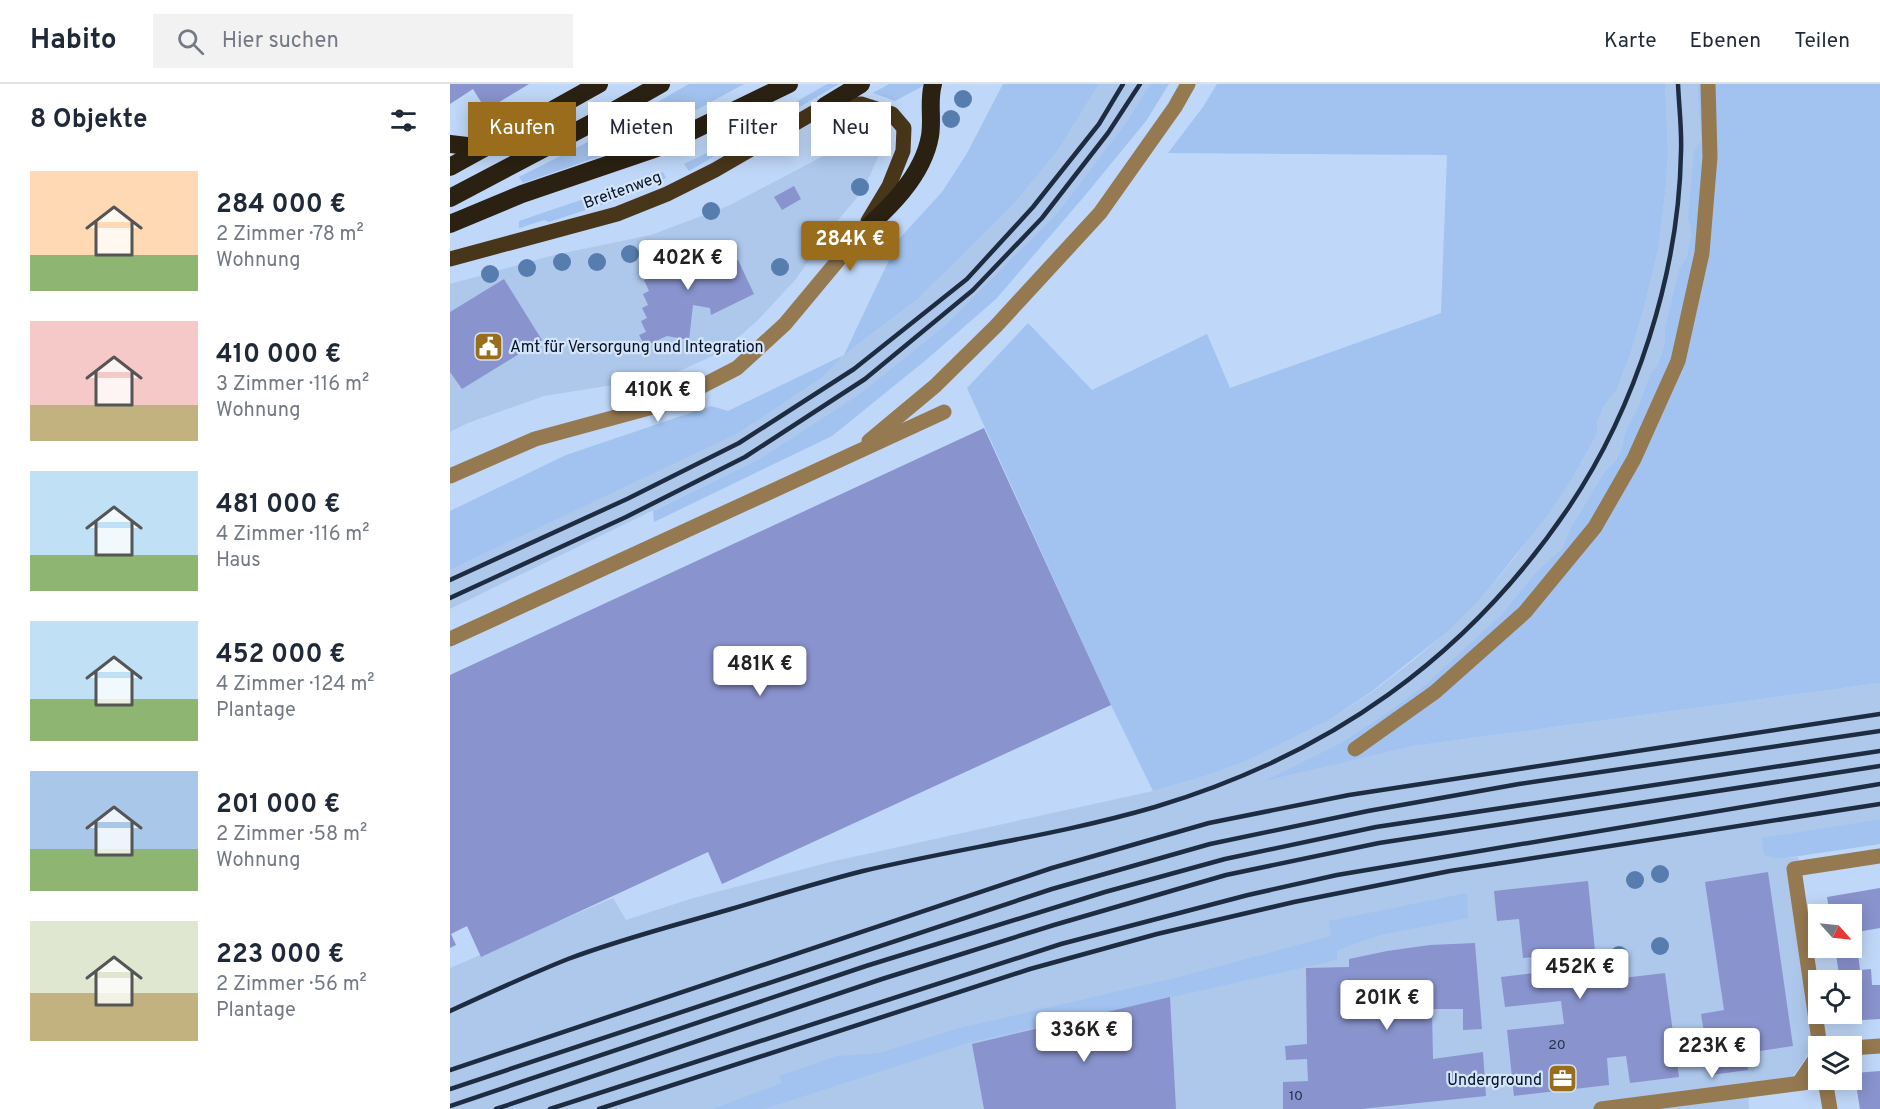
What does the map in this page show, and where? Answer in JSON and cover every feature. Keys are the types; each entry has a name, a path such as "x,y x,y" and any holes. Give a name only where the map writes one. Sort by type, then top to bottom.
{"highway":[{"path":"567,102 599,84"},
{"path":"450,198 661,84"},
{"path":"450,224 522,194 657,148 789,84"},
{"path":"832,102 861,84"},
{"path":"860,234 891,206 918,167 930,136 930,97 933,84"},
{"path":"450,144 468,146"},
{"path":"450,167 470,156"}],"main road":[{"name":"Breitenweg","path":"450,259 617,214 657,198 715,170 811,114"},
{"path":"860,234 889,186 903,151 904,128 891,114"}],"street":[{"path":"852,454 935,386 996,326 1100,213 1175,107 1188,84"},
{"path":"1355,749 1435,692 1525,612 1596,526 1634,459 1678,361 1702,253 1710,157 1707,84"},
{"path":"450,476 535,439 671,402 737,368 785,324 860,234"},
{"path":"450,639 944,412"},
{"path":"1819,1036 1794,869 1880,856"},
{"path":"1862,1047 1880,1046"},
{"path":"1799,1083 1808,1070"},
{"path":"1601,1109 1734,1094 1808,1082"},
{"path":"1827,1090 1830,1109"}],"shaded area":[{"path":"689,84 744,84 707,102 695,111 695,102 657,102"},
{"path":"827,84 839,84 799,107 799,102 796,102"},
{"path":"889,84 925,85 895,101 873,93"},
{"path":"1003,84 1099,84 1058,150 1014,204 919,298 844,355 899,239 942,192 966,155"},
{"path":"1099,84 1150,84 1127,121 1058,212 943,327 858,395 761,458 450,609 450,570 737,434 823,377 844,355 919,298 1014,204 1058,150"},
{"path":"1150,84 1169,84 1146,121 996,299 926,360 832,436 654,522 653,511 761,458 858,395 943,327 1058,212 1127,121"},
{"path":"1217,84 1665,84 1668,151 1666,185 1659,245 1632,349 1617,389 1604,406 1597,423 1597,434 1573,477 1547,516 1482,597 1447,632 1371,692 1329,720 1244,762 1153,791 1111,705 967,388 1028,323 1092,390 1207,334 1230,388 1441,313 1447,155 1168,153 1203,107"},
{"path":"1665,84 1697,84 1701,142 1688,218 1691,234 1687,256 1679,269 1665,327 1665,343 1658,364 1650,374 1639,405 1625,432 1622,448 1615,462 1605,471 1571,527 1562,548 1536,572 1501,615 1426,684 1342,742 1268,779 1413,746 1880,683 1880,819 1762,839 1779,859 1798,857 1808,937 1808,958 1811,958 1812,970 1808,970 1808,1024 1819,1024 1820,1036 1808,1036 1808,1054 1787,1086 1748,1092 1749,1109 450,1109 450,968 613,898 626,920 690,899 830,862 1153,791 1199,778 1244,762 1329,720 1371,693 1410,663 1447,632 1482,597 1516,556 1573,477 1597,434 1597,423 1604,406 1617,389 1632,349 1659,245 1668,151"},
{"path":"1697,84 1880,84 1880,683 1413,746 1264,781 1342,742 1426,684 1501,615 1536,572 1562,548 1571,527 1605,471 1615,462 1622,448 1625,432 1639,405 1650,374 1658,364 1665,343 1665,327 1679,269 1687,256 1691,234 1688,218 1694,151 1701,142"},
{"path":"588,142 588,156 600,156 523,183 519,177 560,156 576,156 576,148"},
{"path":"707,153 707,156 715,156 689,171 684,164"},
{"path":"823,156 878,156 864,189 834,225 796,279 758,320 723,351 669,376 544,396 468,423 450,432 450,284 554,255 651,235 728,206"},
{"path":"663,172 666,178 625,197 549,222 544,220 519,228 519,221"},
{"path":"844,355 823,377 737,434 450,570 450,511 566,455 711,406 728,411"},
{"path":"1880,819 1880,844 1779,859 1764,855 1762,838"},
{"path":"1467,893 1468,918 1380,935 1337,950 1337,960 971,1042 764,1109 712,1109 782,1083 779,1076 837,1056 879,1053 956,1029 1175,978 1331,936 1329,921"}],"building":[{"path":"450,84 529,84 499,102 481,102 473,89 450,104"},
{"path":"794,186 801,199 782,210 774,197"},
{"path":"662,245 666,253 730,258 729,261 738,260 754,294 711,315 710,308 693,305 689,340 667,336 645,346 639,335 646,332 641,321 647,318 642,308 648,305 643,294 649,291 644,280 649,278 645,267 651,265 646,254"},
{"path":"504,279 542,340 462,389 450,372 450,312"},
{"path":"984,428 1111,705 722,884 708,852 481,957 467,926 451,934 456,945 450,948 450,675"},
{"path":"1768,872 1793,1046 1746,1053 1748,1070 1711,1075 1701,1014 1724,1010 1705,882"},
{"path":"1588,881 1598,981 1665,973 1679,1077 1630,1083 1626,1056 1607,1058 1609,1085 1514,1096 1507,1030 1564,1024 1561,1001 1505,1007 1501,977 1550,971 1549,955 1523,958 1519,919 1497,921 1494,891"},
{"path":"1880,888 1880,928 1862,931 1862,904 1828,904 1827,897"},
{"path":"1475,943 1482,1029 1463,1030 1463,1009 1432,1009 1433,1059 1483,1052 1486,1096 1361,1109 1283,1109 1283,1082 1308,1081 1307,1059 1286,1060 1285,1046 1307,1044 1306,968 1349,967 1349,959 1387,951 1430,945"},
{"path":"1837,958 1859,958 1860,970 1838,970"},
{"path":"1871,969 1872,985 1880,985 1880,1019 1862,1020 1862,970 1860,970"},
{"path":"1170,997 1176,1109 984,1109 972,1044"},
{"path":"1880,1071 1880,1109 1860,1109 1857,1090 1862,1090 1862,1072"}],"railway":[{"path":"450,580 627,499 739,443 854,369 967,279 1033,207 1099,124 1123,84"},
{"path":"450,598 626,517 745,457 865,379 973,290 1042,218 1108,133 1140,84"},
{"path":"450,1011 538,971 588,952 814,884 899,863 1083,826 1155,807 1219,785 1279,759 1336,729 1389,694 1439,655 1486,610 1529,561 1569,507 1593,468 1614,426 1633,383 1649,337 1672,244 1681,152 1678,84"},
{"path":"450,1070 1052,868 1209,823 1349,795 1880,714"},
{"path":"450,1089 1052,889 1210,844 1368,811 1519,784 1880,731"},
{"path":"450,1106 866,966 1105,892 1225,859 1376,827 1880,751"},
{"path":"496,1109 882,979 1054,925 1226,875 1379,843 1880,766"},
{"path":"550,1109 1061,944 1248,895 1337,875 1880,784"},
{"path":"599,1109 1030,969 1157,934 1294,902 1450,871 1880,804"}],"place":[{"name":"Amt für Versorgung und Integration","path":"489,346"},
{"name":"Underground","path":"1563,1079"}]}
